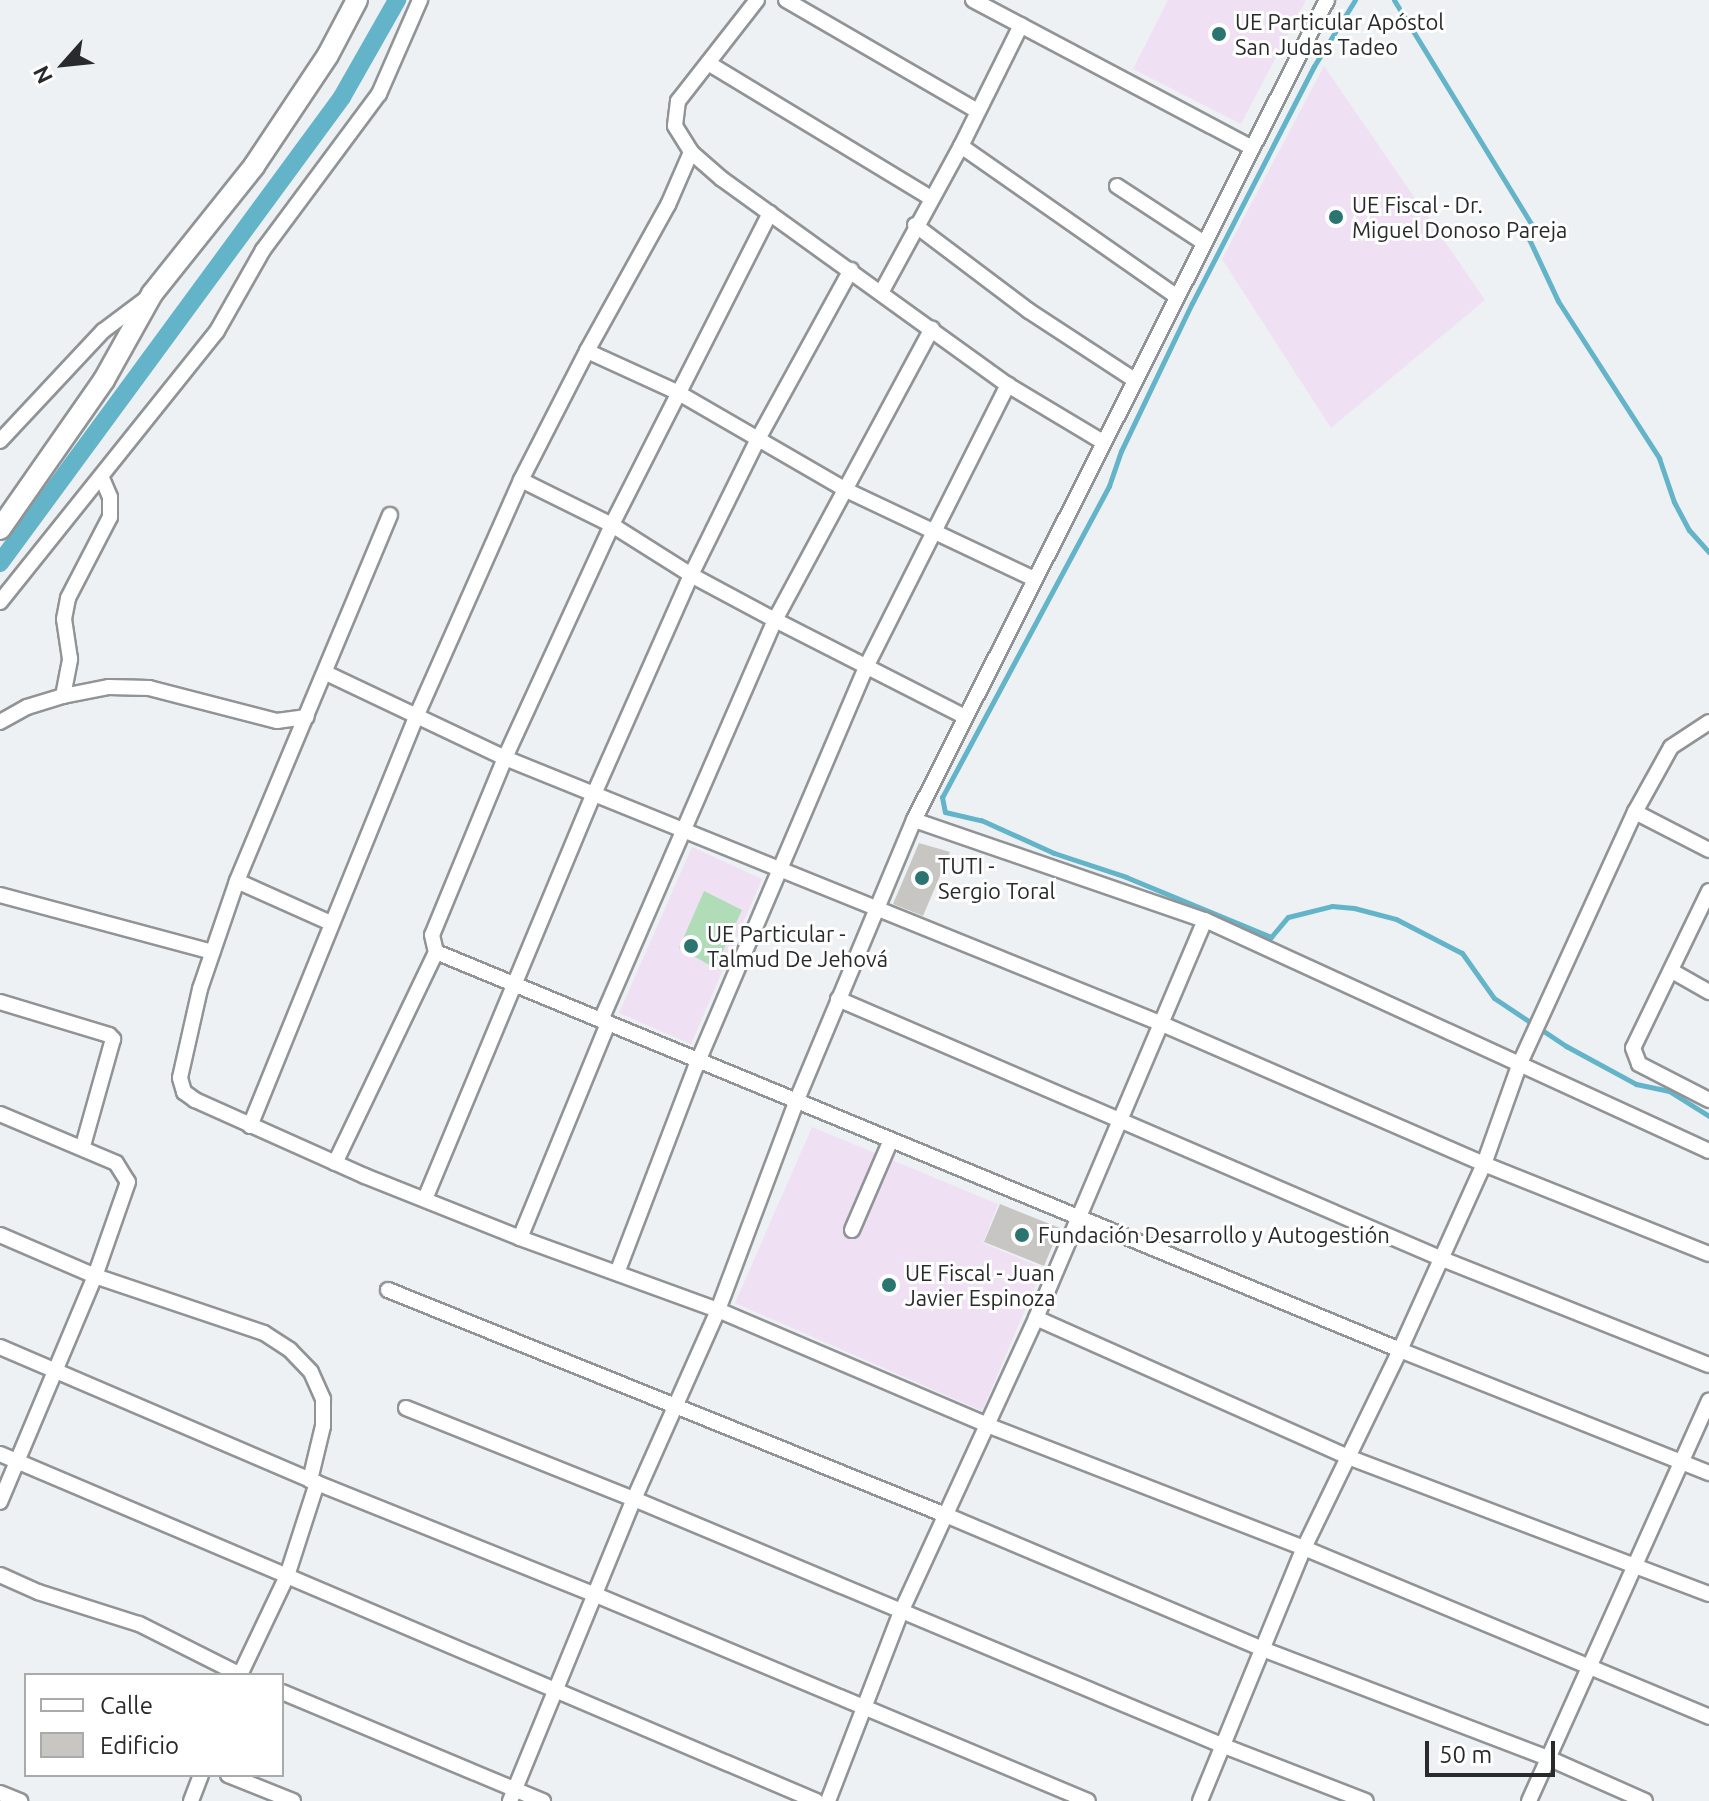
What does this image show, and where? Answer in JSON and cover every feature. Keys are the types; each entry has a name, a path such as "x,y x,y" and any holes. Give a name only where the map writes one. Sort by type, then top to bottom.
{"street":[{"path":"0,529 104,380 152,294 254,166 328,55 357,0"},
{"path":"0,602 217,331 263,250 367,114 420,0"},
{"path":"757,0 678,101 675,126 691,152 1008,385 1103,442"},
{"path":"786,0 976,110"},
{"path":"973,0 1252,148"},
{"path":"512,1795 558,1691 634,1499 718,1310 796,1102 914,820 1133,379 1327,0"},
{"path":"882,291 915,225 961,146 976,110 1021,25"},
{"path":"708,63 931,198"},
{"path":"961,146 1176,296"},
{"path":"250,1126 416,717 521,480 587,351 668,205 691,152"},
{"path":"1117,186 1204,243"},
{"path":"335,1163 436,952 432,935 505,758 612,525 770,213"},
{"path":"915,225 1029,311 1133,379"},
{"path":"425,1199 594,794 691,575 758,439 851,270"},
{"path":"0,441 103,331 152,294"},
{"path":"520,1238 605,1021 775,620 932,329"},
{"path":"587,351 677,392 846,490 1034,579"},
{"path":"617,1273 698,1062 866,667 1008,385"},
{"path":"63,696 70,659 64,619 68,598 110,517 110,497 102,478"},
{"path":"521,480 612,525 691,575 775,620 965,717"},
{"path":"390,515 237,881 200,989 180,1078 184,1092 250,1126 335,1163 520,1238 718,1310 987,1425 1304,1548 1709,1717"},
{"path":"326,673 505,758 1160,1023 1484,1164 1709,1254"},
{"path":"0,722 27,707 109,687 149,688 277,721 307,717"},
{"path":"1200,1801 1265,1650 1304,1548 1400,1350 1484,1164 1520,1063 1635,812 1671,747 1709,722"},
{"path":"1635,812 1709,850"},
{"path":"914,820 1205,920 1709,1151"},
{"path":"237,881 331,923"},
{"path":"1709,891 1633,1048 1639,1064 1709,1100"},
{"path":"0,895 213,952"},
{"path":"828,1801 901,1612 948,1516 1036,1318 1205,920"},
{"path":"436,952 1400,1350 1709,1473"},
{"path":"1672,971 1709,992"},
{"path":"838,999 1440,1258 1709,1365"},
{"path":"0,1002 109,1035 113,1039 83,1146"},
{"path":"0,1114 83,1146 116,1163 128,1182 95,1276 0,1502"},
{"path":"852,1230 891,1140"},
{"path":"0,1235 95,1276 264,1333 290,1350 311,1372 323,1399 323,1426 313,1481 287,1576 241,1673"},
{"path":"388,1290 948,1516 1265,1650 1548,1758 1645,1801"},
{"path":"1036,1318 1348,1457 1709,1594"},
{"path":"0,1347 313,1481 596,1595 1088,1801"},
{"path":"1529,1801 1709,1401"},
{"path":"406,1408 634,1499 1224,1746 1366,1801"},
{"path":"0,1454 816,1801"},
{"path":"0,1575 38,1592 139,1624 236,1673"},
{"path":"284,1693 512,1795 543,1801"},
{"path":"191,1801 200,1777"},
{"path":"233,1777 293,1801"},
{"path":"0,1793 20,1801"}],"shaded area":[{"name":"UE Particular Apóstol San Judas Tadeo","path":"1168,0 1306,0 1241,124 1133,69"},
{"name":"UE Fiscal - Dr. Miguel Donoso Pareja","path":"1324,66 1485,300 1331,428 1222,259"},
{"name":"UE Particular - Talmud De Jehová","path":"692,847 762,879 691,1044 619,1013"},
{"name":"UE Fiscal - Juan Javier Espinoza","path":"812,1127 998,1204 983,1243 1043,1268 982,1411 735,1303"}],"green space":[{"path":"704,891 742,910 715,968 679,948"}],"building":[{"name":"TUTI - Sergio Toral","path":"919,843 950,852 923,916 893,904"},
{"name":"Fundación Desarrollo y Autogestión","path":"1000,1204 1060,1228 1044,1266 984,1242"}],"waterway":[{"path":"0,563 342,97 397,0"},
{"path":"1355,0 1314,66 1192,303 1121,451 1109,486 942,797 945,812 981,820 1054,853 1126,877 1271,937 1288,917 1332,906 1354,908 1396,919 1462,953 1494,998 1566,1046 1636,1084 1669,1091 1709,1116"},
{"path":"1394,0 1533,227 1529,239 1558,301 1659,458 1674,502 1689,530 1709,552"}],"place":[{"name":"UE Particular Apóstol San Judas Tadeo","path":"1219,34"},
{"name":"UE Fiscal - Dr. Miguel Donoso Pareja","path":"1336,217"},
{"name":"TUTI - Sergio Toral","path":"922,878"},
{"name":"UE Particular - Talmud De Jehová","path":"691,946"},
{"name":"Fundación Desarrollo y Autogestión","path":"1022,1235"},
{"name":"UE Fiscal - Juan Javier Espinoza","path":"889,1285"}]}
